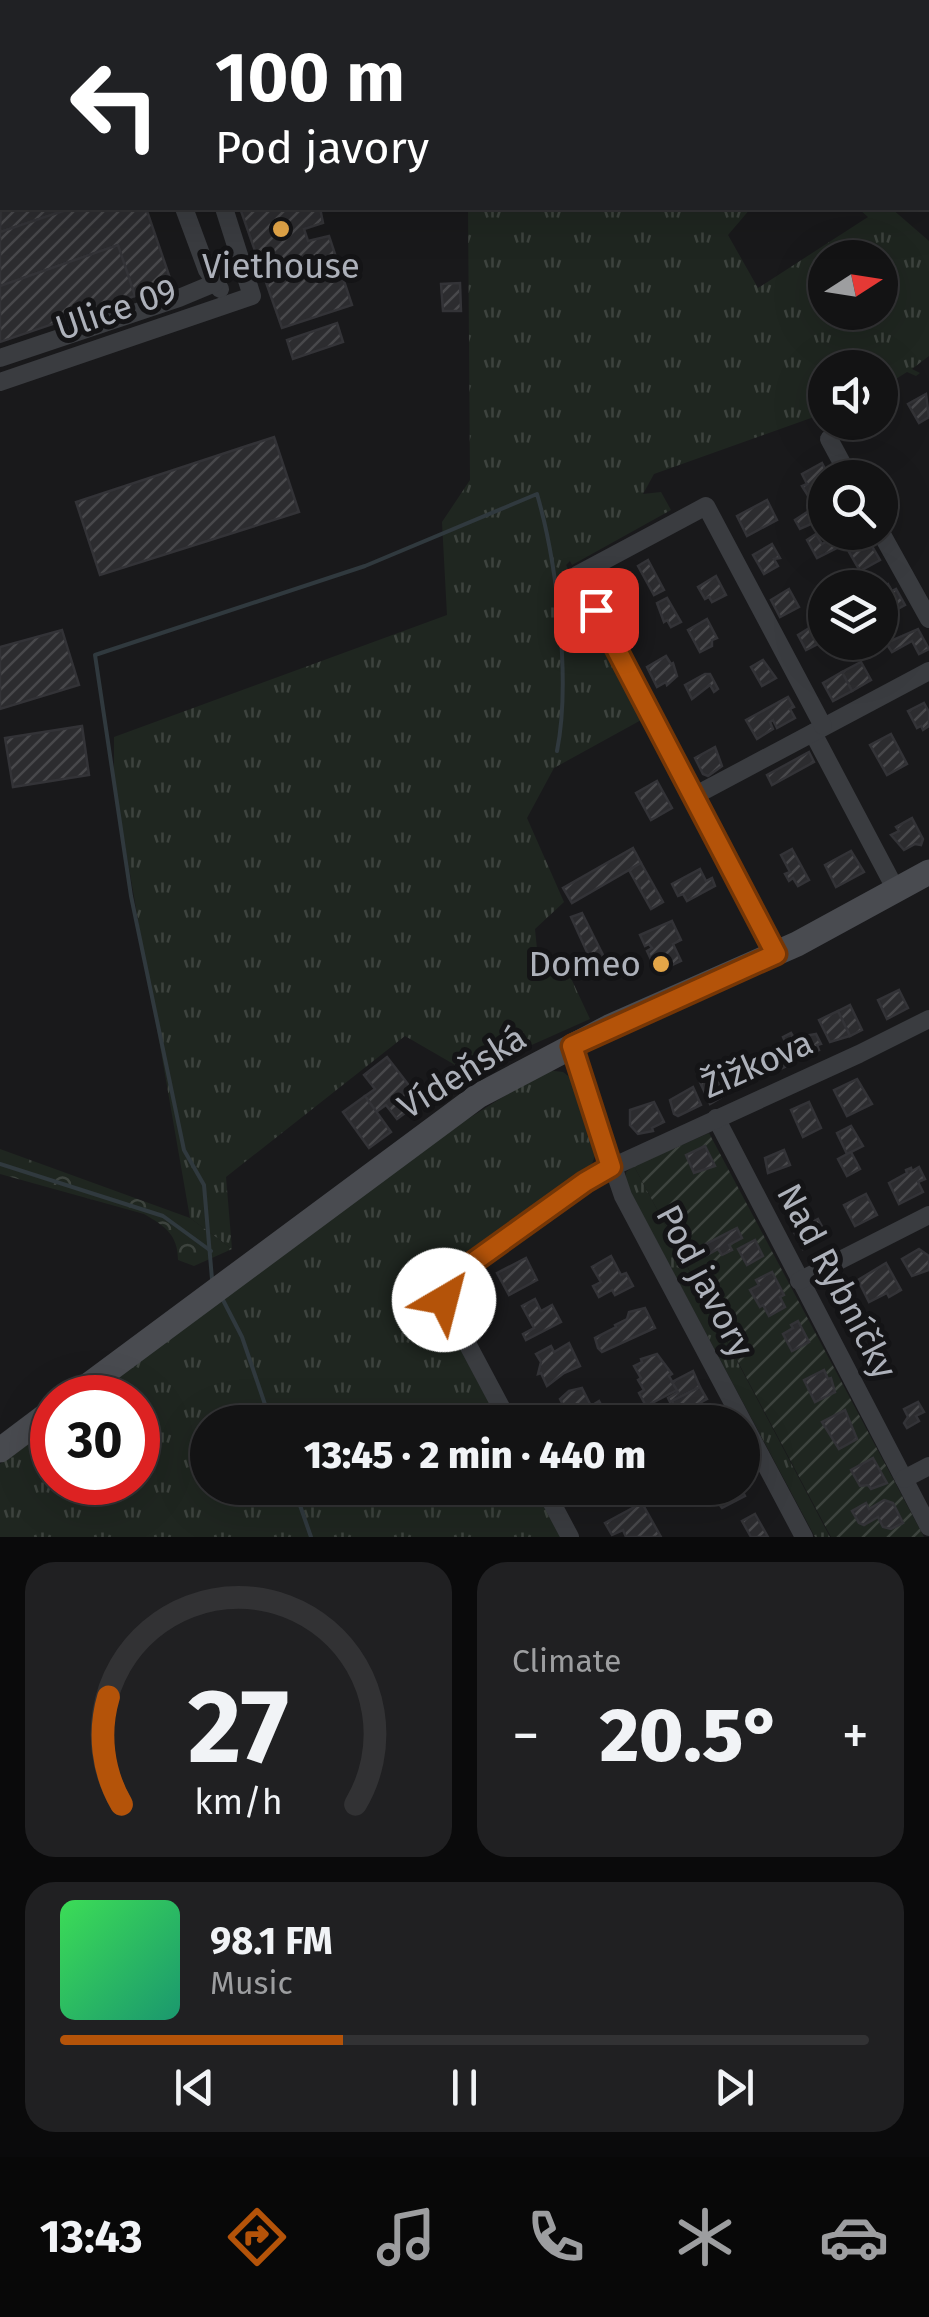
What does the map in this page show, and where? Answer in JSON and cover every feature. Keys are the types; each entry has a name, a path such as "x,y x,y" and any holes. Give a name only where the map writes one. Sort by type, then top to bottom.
{"main road":[{"name":"Vídeňská","path":"102,1375 478,1096 572,1046 776,954 929,872"},
{"path":"0,1450 30,1428"}],"street":[{"path":"185,210 207,270 230,304"},
{"name":"Ulice 09","path":"0,382 252,296 225,210"},
{"name":"Ulice 09","path":"0,358 179,298 215,282"},
{"path":"776,954 577,575 706,506 896,890"},
{"path":"891,550 929,619"},
{"path":"694,796 929,671"},
{"name":"Žižkova","path":"500,1405 444,1300 447,1281 611,1167 929,1019"},
{"name":"Pod javory","path":"572,1046 623,1196 804,1537"},
{"name":"Nad Rybníčky","path":"716,1118 929,1527"},
{"path":"799,1281 929,1215"},
{"path":"904,1479 929,1466"},
{"path":"553,1505 570,1537"}],"green space":[{"path":"468,210 749,210 728,235 758,288 808,256 808,330 898,330 898,240 832,240 868,217 860,210 893,210 929,241 929,356 912,369 920,373 916,376 907,372 898,378 898,350 808,350 808,419 654,474 643,494 661,492 671,510 566,565 643,719 554,768 527,818 564,902 535,929 537,949 557,977 569,974 590,1019 469,1073 405,1036 226,1177 232,1249 190,1218 114,782 114,737 447,615 442,522 470,480"},
{"path":"546,1070 563,1072 572,1079 597,1151 591,1166 581,1175 436,1282 438,1299 493,1405 190,1405 190,1505 545,1505 561,1537 0,1537 0,1464 30,1442 30,1505 160,1505 160,1375 120,1375 463,1122"},
{"path":"709,1133 924,1537 831,1537 634,1166"},
{"path":"0,1149 190,1218 232,1249 194,1266 178,1260 173,1238 151,1218 0,1174"},
{"path":"634,1166 830,1537 815,1537 760,1434 760,1405 744,1405 625,1182 626,1172"}],"building":[{"path":"1,210 66,210 0,232"},
{"path":"66,210 147,210 172,284 135,296 118,245 0,286 0,232"},
{"path":"241,210 320,210 323,223 304,229 308,241 329,236 352,305 282,328"},
{"path":"118,245 135,296 0,342 0,286"},
{"path":"460,283 461,311 443,311 441,284"},
{"path":"337,323 343,342 293,359 287,340"},
{"path":"926,394 929,417 919,423 908,404"},
{"path":"274,437 299,512 100,575 76,502"},
{"path":"808,471 808,496 802,486 807,484 802,474"},
{"path":"767,500 777,520 747,536 737,516"},
{"path":"808,512 808,525 800,529 795,520"},
{"path":"772,544 780,558 774,559 778,566 764,574 753,555"},
{"path":"813,550 833,550 817,558"},
{"path":"874,550 880,560 859,570 849,552"},
{"path":"648,560 664,590 654,595 638,566"},
{"path":"716,576 726,595 712,602 709,597 705,599 698,587"},
{"path":"789,589 799,607 780,617 771,600"},
{"path":"667,598 681,622 671,627 667,620 664,622 657,603"},
{"path":"707,619 717,638 700,652 688,630"},
{"path":"808,629 808,649 806,650 798,635"},
{"path":"918,629 929,649 919,654 912,641 898,649 898,638"},
{"path":"62,630 79,685 0,709 0,647"},
{"path":"666,656 677,676 667,685 666,682 657,687 647,667"},
{"path":"763,660 776,678 762,686 751,667"},
{"path":"861,662 871,680 852,691 842,672"},
{"path":"842,672 852,691 833,701 823,683"},
{"path":"710,674 718,689 714,692 710,685 692,699 685,685"},
{"path":"788,697 795,718 777,728 773,720 773,729 757,739 746,720"},
{"path":"924,703 929,726 923,730 921,726 917,728 908,711"},
{"path":"82,726 89,775 13,787 5,738"},
{"path":"891,734 907,764 887,775 870,745"},
{"path":"715,747 722,766 708,776 695,758"},
{"path":"809,752 814,762 772,785 767,775"},
{"path":"657,781 672,808 651,820 636,793"},
{"path":"912,818 923,839 921,845 904,850 891,835 899,831 896,827"},
{"path":"633,848 641,863 572,903 563,888"},
{"path":"792,849 809,880 798,886 785,874 790,872 781,855"},
{"path":"851,851 864,872 836,887 825,865"},
{"path":"641,863 663,902 651,909 629,870"},
{"path":"700,869 706,881 712,878 715,886 687,901 683,894 678,896 672,884"},
{"path":"582,913 604,957 592,963 571,917"},
{"path":"672,921 681,940 673,944 681,961 657,972 647,951 652,948 649,944 645,946 640,935"},
{"path":"899,990 908,1008 887,1019 878,1000"},
{"path":"850,1005 862,1030 850,1036 838,1011"},
{"path":"838,1011 850,1036 830,1042 819,1020"},
{"path":"791,1033 794,1038 816,1034 821,1044 817,1045 819,1050 801,1058 798,1051 791,1054 783,1037"},
{"path":"779,1055 785,1067 761,1078 753,1062 762,1058 764,1063"},
{"path":"387,1057 421,1101 397,1119 386,1105 376,1112 365,1096 375,1089 364,1075"},
{"path":"724,1073 732,1091 710,1104 699,1080 706,1074 711,1079"},
{"path":"857,1079 872,1104 847,1116 834,1090"},
{"path":"693,1087 701,1105 678,1116 674,1114 670,1100"},
{"path":"365,1096 391,1132 369,1148 343,1112"},
{"path":"654,1102 664,1122 653,1131 638,1134 630,1125 630,1110"},
{"path":"809,1102 821,1128 803,1137 791,1110"},
{"path":"851,1126 863,1146 847,1154 837,1133"},
{"path":"705,1146 715,1166 694,1173 686,1155"},
{"path":"784,1150 790,1165 768,1173 765,1158"},
{"path":"851,1152 860,1169 847,1176 838,1159"},
{"path":"919,1167 925,1179 918,1182 923,1192 899,1204 889,1183 906,1170"},
{"path":"866,1194 877,1215 855,1226 844,1205"},
{"path":"818,1219 827,1236 803,1249 794,1232"},
{"path":"737,1228 742,1238 729,1245 732,1250 722,1255 718,1249 707,1255 702,1246"},
{"path":"755,1240 763,1256 747,1265 738,1249"},
{"path":"919,1249 929,1256 929,1270 912,1276 902,1259"},
{"path":"611,1256 621,1275 626,1273 633,1286 615,1295 612,1290 599,1297 593,1286 601,1282 592,1267"},
{"path":"526,1258 537,1280 509,1295 497,1273"},
{"path":"886,1263 901,1290 869,1302 858,1280"},
{"path":"772,1272 784,1295 780,1297 785,1307 769,1316 750,1290 759,1285 756,1280"},
{"path":"535,1299 541,1311 552,1305 561,1322 526,1340 523,1334 534,1328 522,1306"},
{"path":"645,1308 655,1328 602,1352 598,1348 595,1338 627,1319 629,1312"},
{"path":"798,1321 809,1342 792,1351 783,1334"},
{"path":"569,1343 580,1366 547,1386 538,1374 541,1362 536,1354 551,1346 554,1352"},
{"path":"657,1354 672,1374 669,1376 677,1390 645,1405 639,1393 644,1390 638,1380 641,1378 634,1366"},
{"path":"824,1370 835,1392 815,1402 804,1380"},
{"path":"693,1371 700,1387 670,1402 668,1398 678,1392 672,1382"},
{"path":"700,1387 707,1399 696,1405 674,1405 672,1401"},
{"path":"582,1388 590,1405 563,1405 560,1399 569,1391"},
{"path":"918,1402 924,1412 916,1416 919,1421 907,1428 904,1409"},
{"path":"845,1410 857,1439 839,1449 822,1422"},
{"path":"873,1458 887,1483 871,1489 868,1485 860,1486 851,1470"},
{"path":"884,1500 893,1503 903,1523 891,1529 883,1527 878,1517 864,1525 859,1523 852,1511 866,1503 869,1509"},
{"path":"643,1505 661,1537 626,1537 623,1530 612,1535 605,1523"},
{"path":"755,1514 768,1537 751,1537 742,1521"}],"waterway":[{"path":"212,1279 204,1185 184,1150 131,896 95,655 365,566 537,494 551,553 560,622 563,691 557,751"},
{"path":"0,1164 163,1216 211,1251"},
{"path":"223,1300 242,1337 265,1405"},
{"path":"300,1505 311,1537"}],"place":[{"name":"Viethouse","path":"281,229"},
{"name":"Domeo","path":"661,964"}],"route":[{"path":"444,1300 447,1281 611,1167 572,1046 776,954 596,610"}]}
